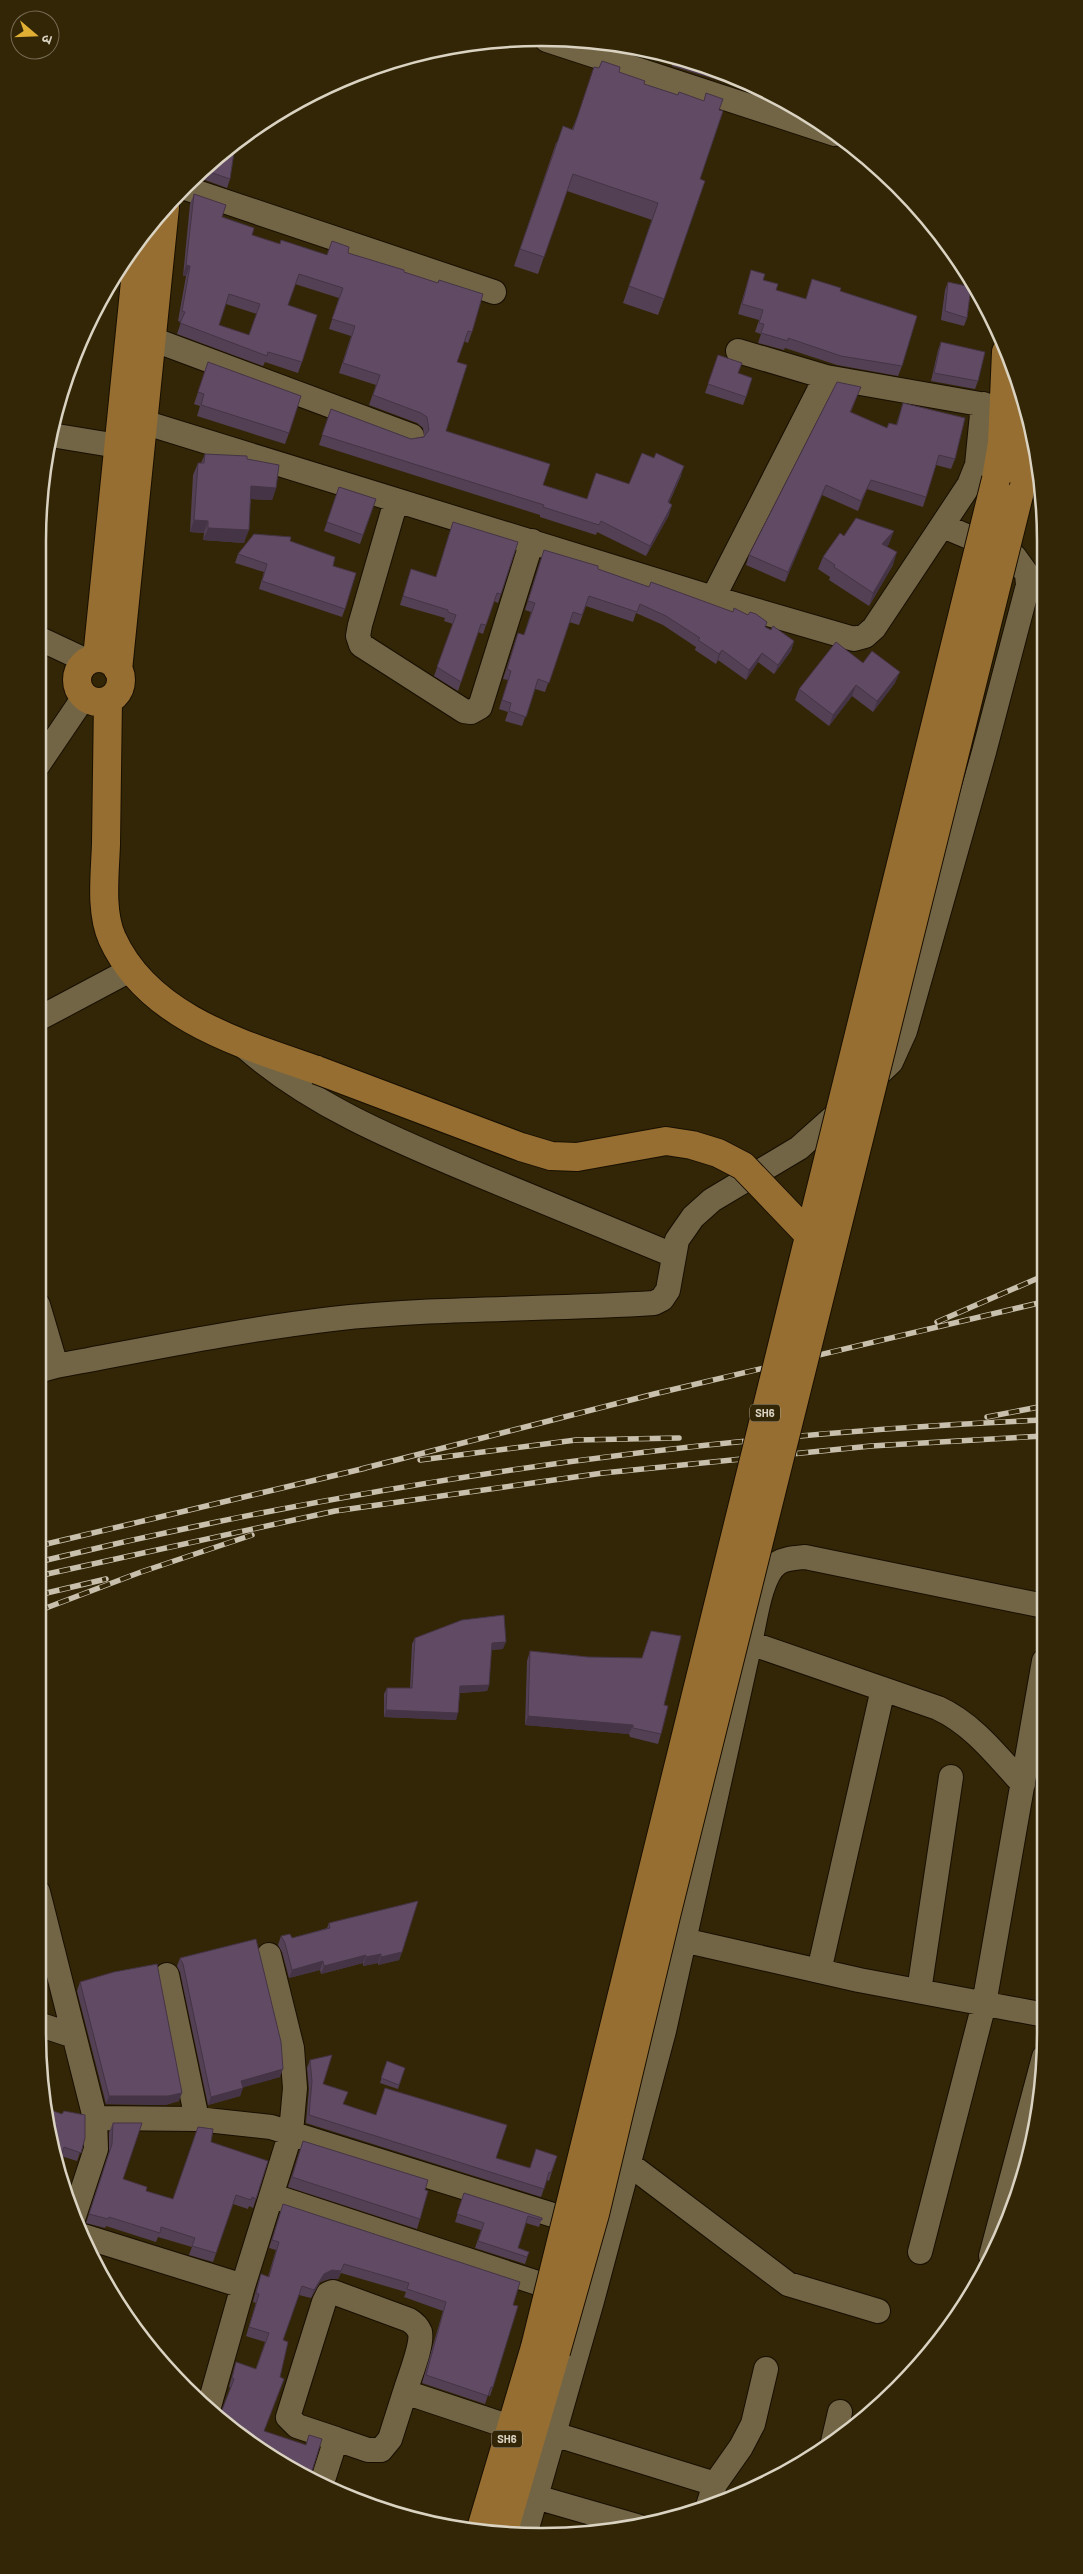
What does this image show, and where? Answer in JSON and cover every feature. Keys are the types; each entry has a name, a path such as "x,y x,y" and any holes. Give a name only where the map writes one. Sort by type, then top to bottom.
{"main road":[{"path":"101,663 82,666 76,678 80,691 96,698 114,696 120,684 101,663 118,446 133,419 152,339 164,221"},
{"path":"101,663 133,419 139,254"},
{"name":"SH6","path":"505,2527 641,1924 808,1234 996,479 1002,443 1006,370"},
{"name":"SH6","path":"482,2524 510,2427 546,2350 597,2204 666,1916 1019,495 1027,452 1005,408"},
{"path":"96,698 105,903 112,937 132,970 160,998 181,1014 243,1045 317,1070 521,1147 551,1156 577,1157 666,1141 692,1145 718,1153 743,1166 808,1234"}],"street":[{"path":"603,50 807,124"},
{"path":"192,190 494,292"},
{"path":"152,339 412,436"},
{"path":"133,419 843,637 854,639 865,636 874,628 943,526 974,475 979,449 1005,408 826,377 738,351"},
{"path":"713,598 826,377"},
{"path":"58,437 118,446"},
{"path":"396,501 358,636 361,645 464,711 471,712 480,707 532,541"},
{"path":"47,1368 232,1333 334,1319 456,1310 654,1304 662,1299 668,1290 677,1240 693,1217 712,1200 800,1148 891,1062 905,1031 984,752 1028,586 1027,574 1014,556 943,526"},
{"path":"46,641 101,663"},
{"path":"46,756 96,698"},
{"path":"46,1015 132,970"},
{"path":"243,1045 272,1070 319,1101 409,1146 673,1254"},
{"path":"527,2528 592,2301 664,2031 762,1590 770,1571 779,1563 790,1558 805,1558 1037,1605"},
{"path":"750,1643 938,1708 958,1718 974,1732 1022,1784"},
{"path":"819,1971 883,1689"},
{"path":"920,2252 984,2004 1037,1700"},
{"path":"919,1991 952,1776"},
{"path":"46,1924 95,2118 96,2149 78,2205"},
{"path":"684,1940 819,1971 1037,2013"},
{"path":"211,2401 243,2286 273,2196 291,2132 295,2088 292,2048 269,1955"},
{"path":"167,1975 197,2118"},
{"path":"46,2027 74,2036"},
{"path":"1003,2211 1032,2101"},
{"path":"95,2118 197,2118 244,2122 291,2132 610,2232"},
{"path":"629,2164 788,2284 878,2311"},
{"path":"273,2196 592,2301"},
{"path":"91,2239 243,2286"},
{"path":"333,2292 340,2293 409,2320 416,2325 420,2332 420,2341 405,2392 386,2446 374,2451 297,2426 288,2417 328,2294 333,2292"},
{"path":"554,2434 712,2495 753,2424 766,2369"},
{"path":"405,2392 510,2427"},
{"path":"836,2430 840,2412"},
{"path":"324,2478 336,2439"},
{"path":"536,2497 620,2521"}],"building":[{"path":"602,61 620,67 619,72 645,81 644,84 678,95 679,92 704,101 706,93 723,99 719,110 723,111 700,179 705,181 664,299 629,286 658,203 573,174 544,257 520,249 563,126 573,130 594,67 599,68"},
{"path":"234,154 230,179 211,172"},
{"path":"194,194 226,205 222,217 254,228 252,235 280,244 281,240 327,255 332,241 349,247 348,253 404,270 404,272 438,283 439,280 483,294 472,332 468,331 457,362 467,365 446,431 550,464 543,485 587,499 596,473 629,484 642,453 654,458 656,453 684,466 668,502 672,505 650,546 601,521 599,525 543,507 544,505 322,435 331,409 411,439 424,437 429,430 427,417 421,413 373,395 380,375 343,363 355,326 332,319 343,288 299,274 288,305 317,315 302,362 268,352 267,356 180,323 185,312 182,311 190,266 186,265","holes":["229,294 260,304 249,335 219,325"]},
{"path":"751,270 765,274 763,280 778,284 776,290 806,299 812,279 841,288 840,291 917,316 902,366 841,356 788,338 788,341 761,333 764,324 759,323 763,310 742,304"},
{"path":"948,282 965,286 970,294 967,318 945,311"},
{"path":"941,342 985,352 978,381 934,373"},
{"path":"718,355 742,363 738,373 752,378 746,397 708,384"},
{"path":"208,362 301,396 289,433 201,405 204,394 198,392"},
{"path":"837,382 861,387 850,412 887,428 889,423 897,425 903,403 965,418 955,459 939,455 926,497 871,480 861,501 826,485 788,572 749,555"},
{"path":"205,454 247,456 247,459 279,465 276,488 251,486 249,530 208,528 208,521 194,520 198,463 204,463"},
{"path":"339,487 376,499 363,535 327,522"},
{"path":"856,518 894,531 882,544 897,552 873,593 834,567 835,565 823,557 840,533 844,536"},
{"path":"453,522 518,542 501,594 497,593 486,625 481,624 461,682 437,667 456,615 448,612 448,610 403,596 411,569 436,577"},
{"path":"254,534 291,537 290,541 335,557 333,566 356,573 345,609 262,581 267,564 238,554"},
{"path":"544,550 598,566 598,569 649,587 651,582 733,612 734,608 748,615 750,612 756,614 767,622 765,627 771,630 773,626 794,641 778,665 762,653 749,670 722,650 719,654 698,640 700,638 666,616 640,604 637,612 589,596 582,615 573,612 549,683 538,679 526,717 509,711 511,703 502,700 511,671 507,669 518,633 524,635 535,603 528,601"},
{"path":"836,642 863,663 872,651 900,672 877,701 856,685 833,715 799,689"},
{"path":"504,1615 506,1642 492,1643 489,1685 460,1686 458,1713 386,1710 387,1688 412,1688 415,1638 462,1620"},
{"path":"651,1631 681,1636 664,1705 668,1706 661,1734 633,1728 633,1725 528,1716 530,1651 588,1657 642,1658"},
{"path":"418,1901 402,1952 381,1957 381,1954 366,1957 366,1955 324,1966 323,1961 292,1970 285,1943 281,1936 290,1934 292,1938 330,1928 329,1923"},
{"path":"256,1939 281,2042 283,2069 241,2081 243,2088 211,2097 183,1964 180,1958"},
{"path":"157,1964 182,2093 168,2096 109,2096 80,1982 114,1972"},
{"path":"332,2055 323,2084 348,2092 343,2104 376,2115 385,2088 507,2125 496,2158 530,2168 536,2149 557,2156 551,2173 549,2172 544,2189 309,2115 312,2081 310,2060"},
{"path":"387,2061 405,2068 399,2085 381,2078"},
{"path":"53,2111 62,2114 64,2111 85,2115 85,2138 81,2153 64,2147 62,2155"},
{"path":"113,2123 142,2123 123,2179 147,2187 146,2191 173,2199 198,2127 213,2129 211,2142 268,2161 256,2199 252,2197 251,2200 236,2195 216,2253 192,2246 195,2238 161,2227 160,2233 109,2217 108,2219 89,2214 112,2144"},
{"path":"303,2141 428,2180 425,2190 428,2191 420,2219 292,2177"},
{"path":"464,2193 542,2218 542,2220 528,2216 518,2248 529,2252 527,2257 478,2241 484,2223 457,2214"},
{"path":"283,2204 520,2282 513,2305 518,2306 493,2387 491,2387 488,2396 426,2375 446,2302 407,2289 409,2283 344,2264 341,2271 332,2270 324,2274 314,2290 302,2286 283,2340 288,2342 280,2377 284,2379 264,2431 306,2445 309,2435 322,2439 312,2471 266,2444 222,2410 234,2379 232,2378 236,2362 256,2369 269,2333 249,2327 259,2294 256,2293 261,2274 269,2277 279,2242 272,2240"}],"railway":[{"path":"937,1322 1037,1279"},
{"path":"361,1469 654,1394 1037,1303"},
{"path":"987,1417 1037,1407"},
{"path":"46,1560 287,1508 537,1466 663,1450 790,1437 1037,1420"},
{"path":"46,1574 335,1511 603,1473 871,1446 1037,1436"},
{"path":"420,1460 576,1440 679,1438"},
{"path":"46,1544 366,1468"},
{"path":"46,1608 141,1572 252,1535"},
{"path":"46,1593 106,1579"}]}
